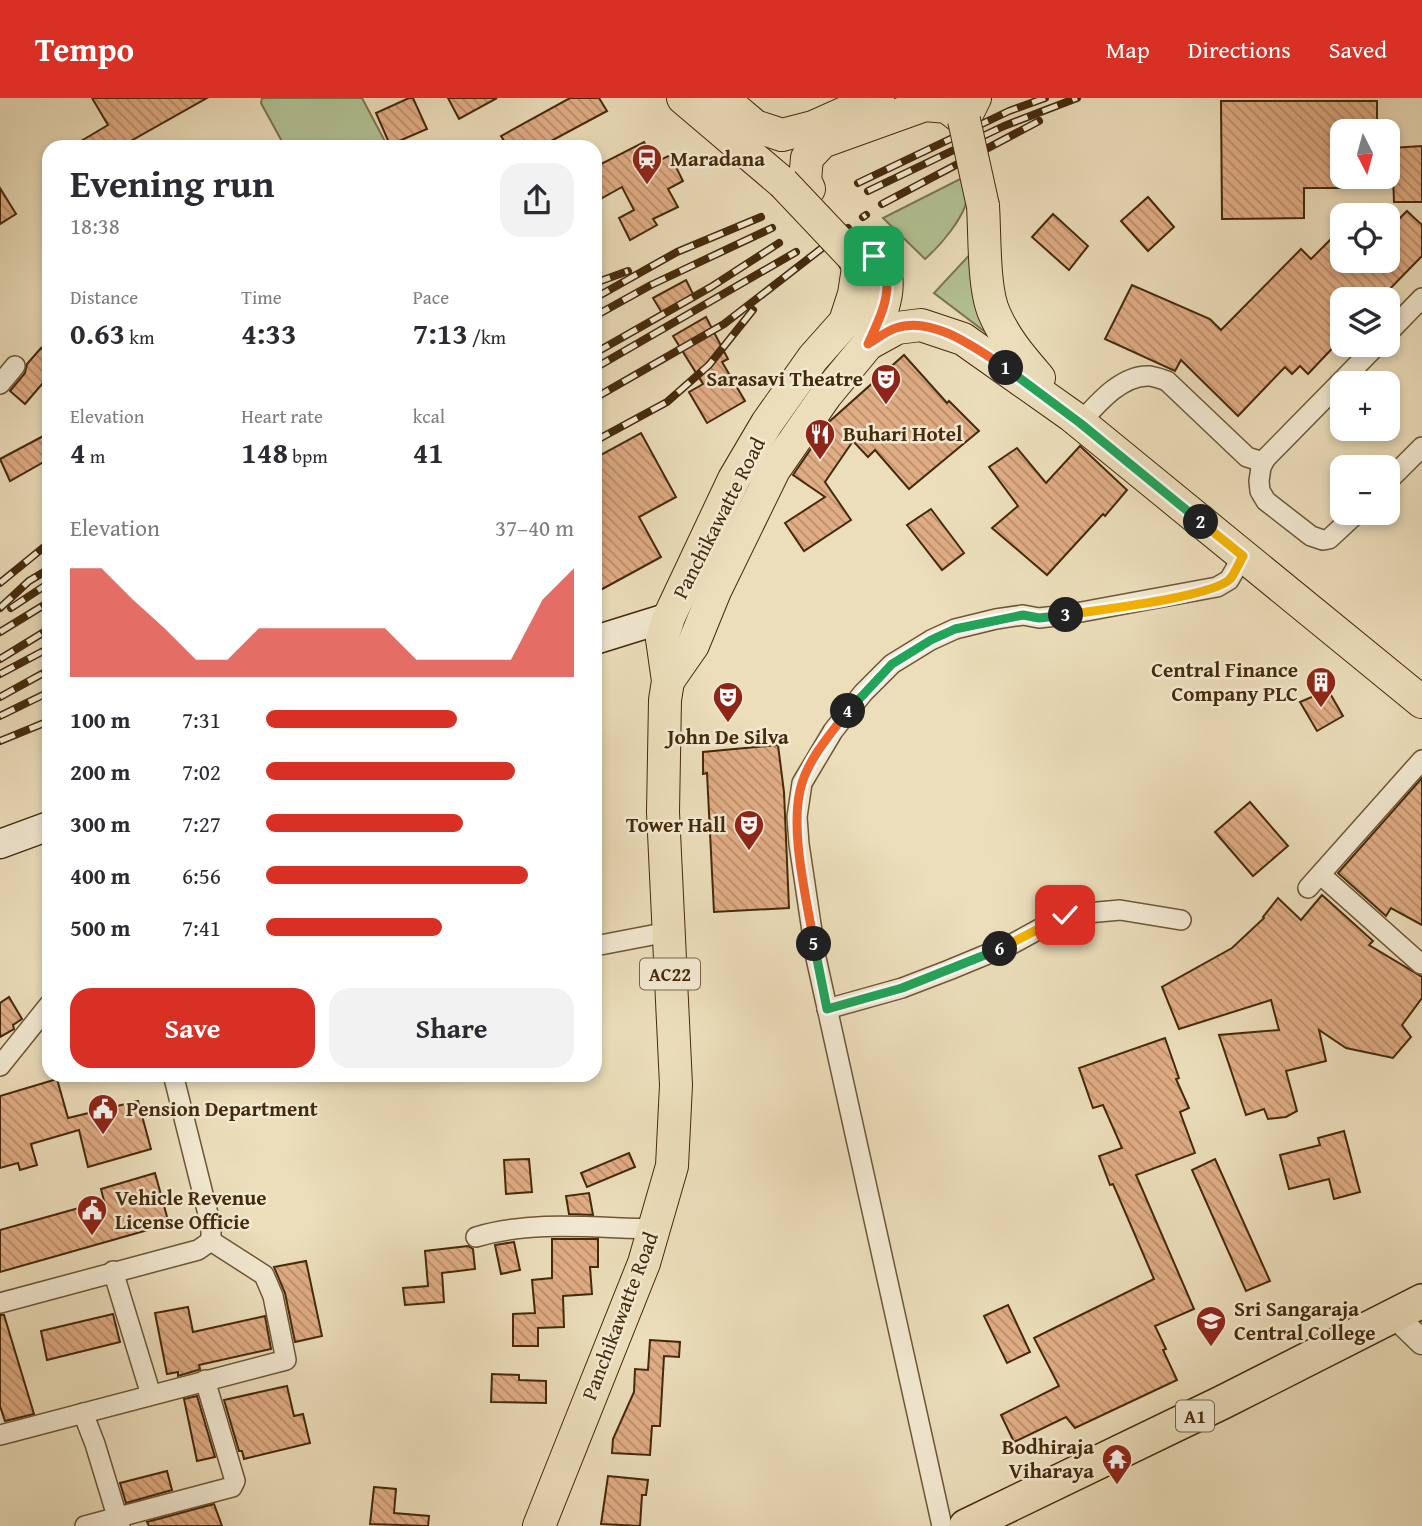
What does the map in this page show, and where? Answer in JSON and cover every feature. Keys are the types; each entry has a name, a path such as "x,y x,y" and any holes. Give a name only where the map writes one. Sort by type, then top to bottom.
{"highway":[{"name":"A1","path":"966,1526 1223,1402 1408,1308"}],"main road":[{"path":"684,98 796,186 864,256"},
{"path":"722,98 755,126 782,135 817,134 925,105 969,109 983,206 993,313 1013,348 1076,419 1422,702"},
{"path":"796,186 805,180 807,158 817,134 878,98"},
{"name":"Panchikawatte Road","path":"539,1526 644,1263 671,1166 676,1084 663,812 665,700 668,681 666,628 734,479 775,412 813,358 845,322 854,294 858,268 864,256 886,272 880,318 868,344 826,395 775,470 715,591 693,645 668,681"},
{"name":"Panchikawatte Road","path":"868,344 897,327 921,325 963,339 1076,419"},
{"path":"602,639 666,628"},
{"path":"602,655 666,628"},
{"path":"0,844 42,829"},
{"path":"0,863 42,848"}],"street":[{"path":"1400,321 1422,298"},
{"path":"1255,459 1364,357"},
{"path":"0,384 15,366"},
{"path":"1076,419 1131,379 1150,376 1167,381 1255,459 1260,491 1266,501 1311,536 1323,540 1329,539 1344,525"},
{"path":"1400,469 1422,447"},
{"path":"942,1526 827,1009 802,874 797,817 802,783 833,730 863,693 902,658 931,640 955,629 1023,615 1039,618 1065,615 1217,587 1229,580 1243,556"},
{"path":"1421,964 1314,881 1422,760"},
{"path":"827,1009 902,988 949,970 1012,944 1065,915 1119,910 1181,920"},
{"path":"602,945 668,932"},
{"path":"0,1066 42,1015"},
{"path":"175,1082 211,1226 211,1241"},
{"path":"476,1237 551,1227 653,1229"},
{"path":"0,1303 198,1250 211,1241"},
{"path":"0,1435 286,1360 273,1296 264,1275 211,1241"},
{"path":"113,1271 151,1395"},
{"path":"1408,1308 1422,1342"},
{"path":"85,1526 119,1521 232,1487 235,1480 205,1380"},
{"path":"83,1413 119,1521"}],"green space":[{"path":"262,98 362,98 384,140 281,140 261,103"},
{"path":"966,176 968,196 961,215 925,259 883,218"},
{"path":"976,248 1001,344 934,293"}],"building":[{"path":"92,98 207,98 132,140 83,140 108,125"},
{"path":"413,98 427,129 402,140 388,140 376,113"},
{"path":"448,98 497,98 459,119"},
{"path":"570,98 599,98 607,111 553,140 504,140 501,136"},
{"path":"1221,101 1377,101 1377,119 1330,119 1330,188 1304,188 1304,218 1222,219"},
{"name":"Maradana","path":"644,142 655,163 670,155 683,181 668,189 678,207 653,219 657,225 630,240 619,218 634,210 622,187 602,198 602,163"},
{"path":"1422,146 1422,202 1394,202 1394,189 1400,189 1400,147"},
{"path":"0,188 16,214 0,224"},
{"path":"1148,197 1174,227 1148,251 1121,221"},
{"path":"1407,211 1422,225 1422,256 1392,287 1330,287 1330,351 1308,374 1300,366 1292,374 1285,367 1238,416 1181,360 1175,371 1105,339 1132,285 1210,319 1221,330 1301,249 1311,259 1330,240 1330,273 1400,273 1400,218"},
{"path":"1053,214 1088,246 1069,270 1032,237"},
{"path":"686,280 694,296 662,313 653,298"},
{"path":"706,317 728,359 722,362 745,401 707,423 689,392 703,384 673,336"},
{"path":"42,349 42,384 25,404 10,391 25,373 27,364"},
{"path":"904,355 947,403 949,401 979,431 909,489 875,450 868,457 853,441 825,482 851,520 804,551 785,523 825,497 793,475 830,421"},
{"path":"641,433 676,497 639,517 661,557 602,589 602,454"},
{"path":"42,437 42,463 10,481 0,459"},
{"path":"1080,446 1127,490 1047,575 992,528 1018,506 989,467 1017,448 1046,483"},
{"path":"931,509 964,553 942,570 907,525"},
{"name":"Central Finance Company PLC","path":"1328,690 1343,716 1317,731 1300,702"},
{"name":"Tower Hall","path":"778,745 784,792 789,908 714,912 707,773 703,774 703,752"},
{"path":"1422,778 1422,925 1391,908 1386,916 1338,873"},
{"path":"1250,802 1288,846 1253,876 1215,832"},
{"path":"1322,895 1373,941 1369,945 1422,977 1422,998 1402,1025 1411,1037 1393,1058 1346,1048 1319,1030 1326,1061 1286,1071 1297,1111 1286,1117 1268,1119 1264,1109 1246,1115 1219,1035 1279,1030 1271,1000 1179,1029 1162,987 1232,948 1264,918 1278,898 1301,920"},
{"path":"9,997 22,1019 13,1025 14,1029 0,1037 0,1003"},
{"path":"1165,1038 1179,1078 1176,1079 1189,1108 1180,1112 1195,1153 1136,1175 1194,1309 1155,1326 1177,1380 1075,1428 1066,1417 1014,1442 1001,1415 1059,1386 1034,1338 1154,1279 1099,1156 1122,1148 1103,1105 1093,1108 1079,1068"},
{"path":"47,1082 58,1082 68,1118 138,1101 151,1149 88,1167 79,1130 31,1144 37,1165 20,1170 18,1163 0,1168 0,1096"},
{"path":"1344,1131 1360,1192 1334,1199 1329,1179 1289,1189 1280,1155 1320,1145 1318,1138"},
{"path":"629,1153 635,1167 587,1187 581,1173"},
{"path":"529,1159 532,1192 506,1194 504,1160"},
{"path":"1215,1159 1270,1281 1246,1291 1192,1170"},
{"path":"155,1173 169,1224 0,1272 0,1230 104,1201 101,1189"},
{"path":"589,1193 593,1215 569,1214 566,1196"},
{"path":"552,1239 598,1239 598,1267 590,1267 592,1294 563,1296 564,1327 538,1328 538,1346 513,1346 513,1314 535,1313 532,1280 552,1278"},
{"path":"514,1242 520,1270 501,1274 495,1245"},
{"path":"468,1246 473,1249 475,1269 442,1273 444,1302 405,1305 403,1288 428,1286 425,1251"},
{"path":"306,1261 322,1336 295,1342 285,1293 274,1267"},
{"path":"1008,1305 1030,1352 1007,1363 984,1316"},
{"path":"188,1307 193,1332 265,1316 271,1349 199,1365 200,1369 178,1376 178,1372 167,1374 155,1313"},
{"path":"113,1314 120,1342 47,1360 41,1331"},
{"path":"0,1315 4,1315 34,1414 5,1421 0,1406"},
{"path":"650,1340 680,1342 679,1357 664,1356 660,1426 652,1426 650,1455 612,1453 613,1439 634,1392 635,1369 648,1370"},
{"path":"492,1374 519,1375 519,1380 546,1381 546,1403 491,1402"},
{"path":"287,1386 294,1416 303,1414 310,1443 244,1459 242,1451 239,1451 224,1400"},
{"path":"197,1396 215,1457 197,1461 184,1399"},
{"path":"167,1471 172,1490 126,1503 120,1483"},
{"path":"608,1476 648,1480 646,1495 642,1495 640,1526 601,1524"},
{"path":"374,1487 396,1489 394,1513 429,1516 428,1526 370,1524"},
{"path":"214,1504 222,1526 149,1526 147,1522"}],"railway":[{"path":"858,183 1009,111 1045,98"},
{"path":"868,191 1004,126 1077,98"},
{"path":"882,204 1039,121"},
{"path":"602,294 677,252 761,217"},
{"path":"602,312 651,285 772,228"},
{"path":"602,394 724,324 848,228"},
{"path":"602,349 711,287 779,243"},
{"path":"602,364 796,252"},
{"path":"602,280 628,271"},
{"path":"602,437 667,402 709,365 753,310"},
{"path":"0,583 42,549"},
{"path":"0,608 29,581 42,573"},
{"path":"11,608 42,588"},
{"path":"0,632 42,606"},
{"path":"0,659 42,633"},
{"path":"0,674 42,652"},
{"path":"0,697 42,674"},
{"path":"0,716 42,695"},
{"path":"0,741 42,724"}],"place":[{"name":"Maradana","path":"647,186"},
{"name":"Sarasavi Theatre","path":"886,406"},
{"name":"Buhari Hotel","path":"820,461"},
{"name":"Central Finance Company PLC","path":"1321,709"},
{"name":"John De Silva","path":"728,724"},
{"name":"Tower Hall","path":"749,852"},
{"name":"Pension Department","path":"103,1136"},
{"name":"Vehicle Revenue License Officie","path":"92,1237"},
{"name":"Sri Sangaraja Central College","path":"1211,1348"},
{"name":"Bodhiraja Viharaya","path":"1117,1486"}],"route":[{"path":"874,256 886,272 886,288 880,318 868,344 897,327 921,325 963,339 1072,416 1243,556 1229,580 1217,587 1065,615 1039,618 1023,615 996,619 955,629 931,640 892,664 863,693 833,730 802,783 797,817 802,874 827,1009 902,988 949,970 1012,944 1065,915"}]}
